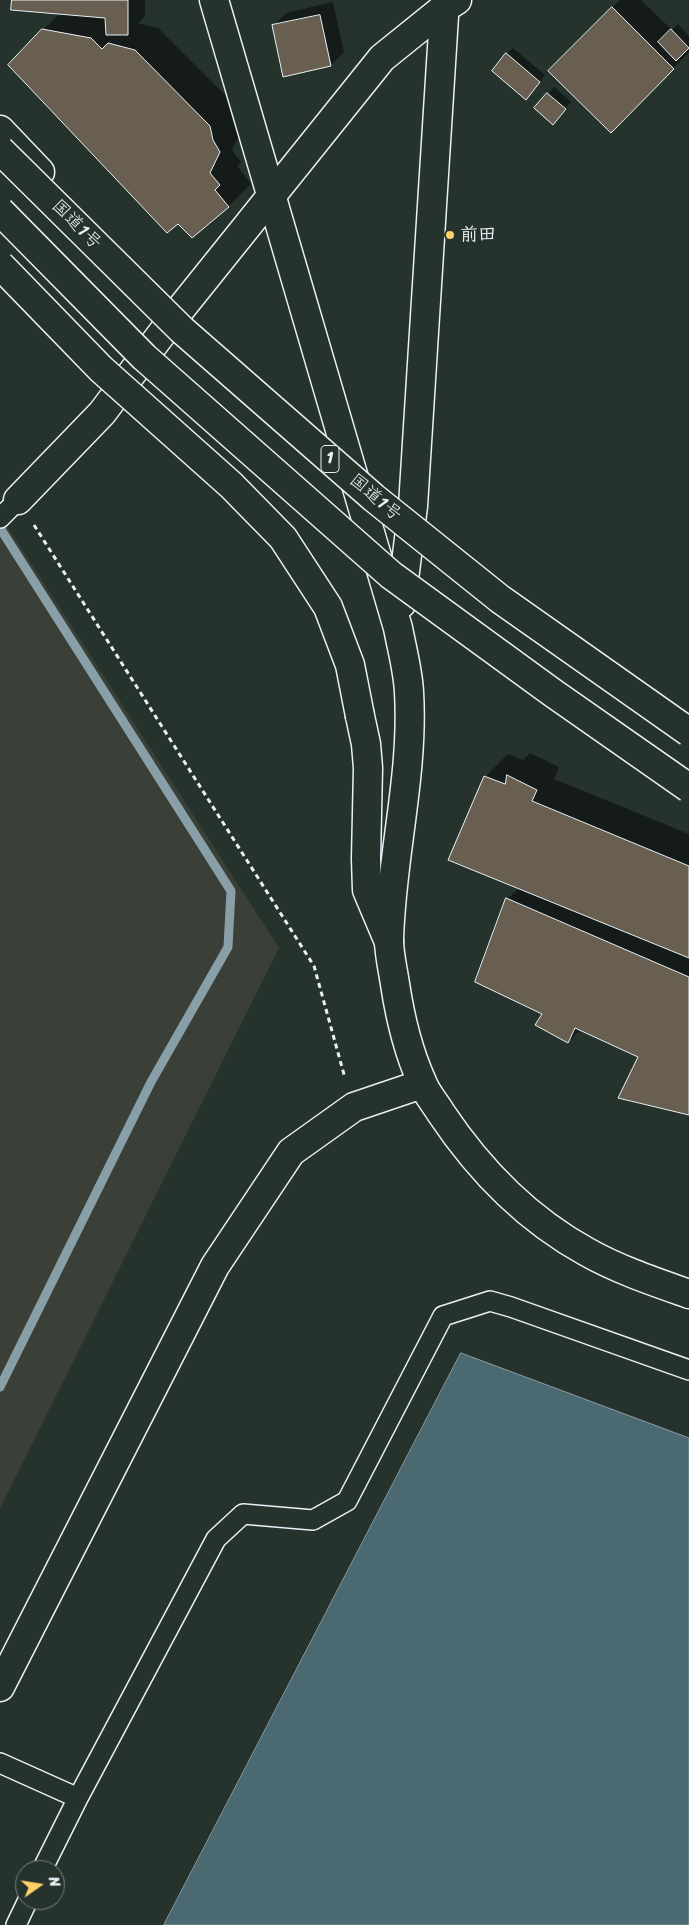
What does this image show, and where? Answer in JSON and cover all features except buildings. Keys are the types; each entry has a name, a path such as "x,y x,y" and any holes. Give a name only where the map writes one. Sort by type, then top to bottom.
{"main road":[{"path":"214,0 398,628 409,690 409,726 406,777 394,865 389,942 399,1008 409,1049 422,1084 473,1157 505,1192 545,1226 588,1253 644,1278 689,1294"},
{"path":"9,509 102,413 175,316 382,58 448,3"},
{"path":"398,628 413,506 448,3"},
{"path":"0,130 175,316"},
{"name":"国道1号","path":"0,150 182,330 374,498 500,599 689,732"},
{"path":"0,211 144,357 391,575 545,687 689,788"},
{"path":"0,265 101,369 231,485 283,538 328,607 350,665 366,744 368,768 367,890 389,942"},
{"path":"0,1686 215,1266 291,1152 354,1107 422,1084"}],"lane":[{"path":"47,1860 216,1539 244,1514 313,1520 347,1501 443,1316 490,1301 689,1370"},
{"path":"0,1762 78,1798"},
{"path":"16,1925 23,1910"}],"path":[{"path":"9,509 314,966 354,1107"}],"shaded area":[{"path":"0,515 279,948 0,1508"}],"water":[{"path":"461,1353 689,1438 689,1925 164,1925"}],"waterway":[{"path":"0,528 231,891 228,947 151,1082 0,1387"}],"place":[{"name":"前田","path":"450,235"}]}
